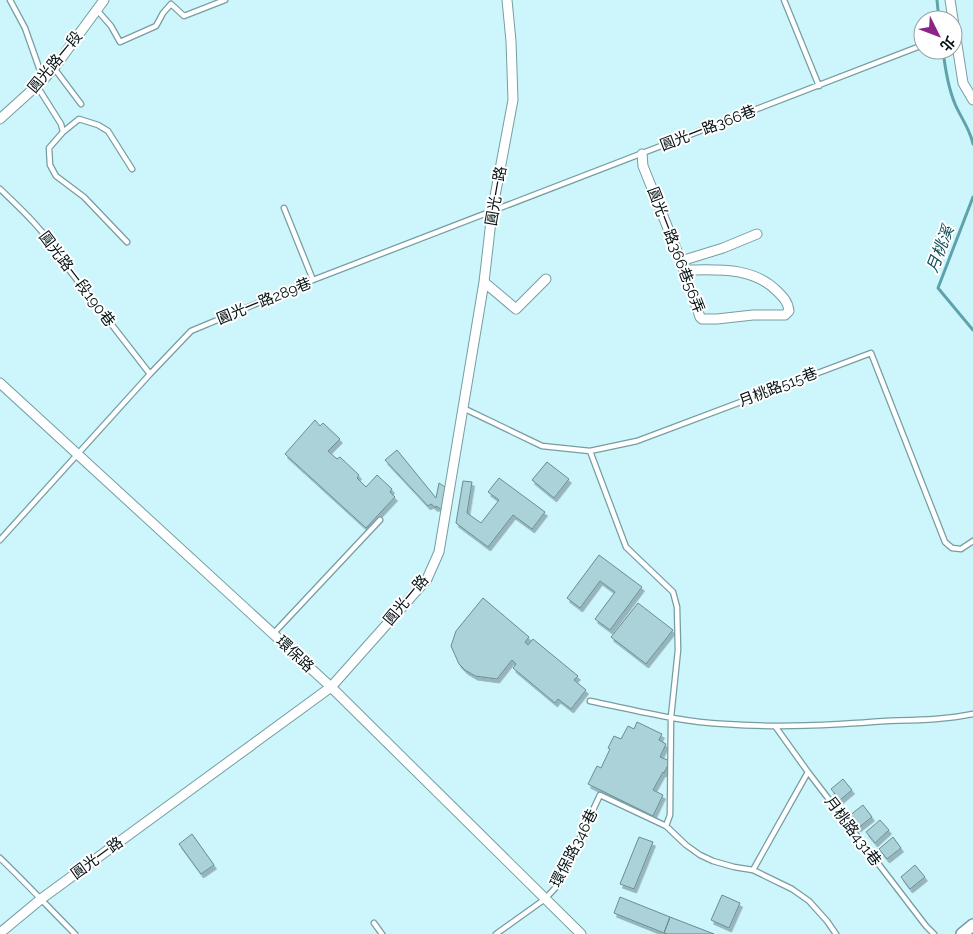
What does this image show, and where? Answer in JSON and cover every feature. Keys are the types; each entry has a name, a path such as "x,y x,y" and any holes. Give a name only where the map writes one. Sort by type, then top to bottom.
{"street":[{"name":"圓光路一段","path":"0,120 54,68 104,0"},
{"name":"圓光一路","path":"0,933 40,899 331,687 427,578 438,552 484,282 492,212 514,100 507,0"},
{"path":"950,0 962,83 973,100"},
{"name":"圓光一路366巷56弄","path":"642,154 643,166 681,260 684,270 696,307 700,317 702,319 716,320 753,315 785,315 789,311 785,299 774,288 757,276 725,270 684,270"},
{"path":"681,260 723,248 757,234"},
{"path":"484,282 516,309 546,279"},
{"name":"環保路","path":"0,383 331,687 582,934"},
{"path":"962,934 973,926"}],"lane":[{"path":"10,0 25,28 40,83 61,124 63,132"},
{"path":"97,10 111,26 120,42 156,26 163,13 171,4 184,16 225,0"},
{"path":"784,0 818,86"},
{"name":"圓光一路366巷","path":"492,212 913,49"},
{"path":"54,68 82,104"},
{"path":"127,242 84,197 56,176 50,165 49,148 63,132 79,120 98,125 108,131 132,169"},
{"name":"圓光路一段190巷","path":"0,189 26,214 55,248 60,258 150,374"},
{"path":"284,208 313,280"},
{"name":"圓光一路289巷","path":"0,540 150,374 192,331 313,280 492,212"},
{"name":"月桃路515巷","path":"463,408 542,446 590,451 637,441 870,352 945,542 952,548 961,549 973,541"},
{"path":"590,451 626,547 673,592 677,607 678,650 671,718 670,815 666,826 700,855 734,867 753,870 792,889 809,901 836,934"},
{"path":"273,634 380,520"},
{"path":"590,701 671,718 724,724 775,726 836,725 953,718 973,714"},
{"name":"月桃路431巷","path":"775,726 808,772 934,934"},
{"path":"753,870 808,772"},
{"name":"環保路346巷","path":"496,934 545,899 558,886 600,795 666,826"},
{"path":"0,858 75,934"},
{"path":"374,923 382,934"}],"building":[{"path":"315,420 320,426 323,423 340,439 328,451 337,459 340,457 359,475 357,478 366,487 377,475 392,489 390,492 395,497 366,528 285,454"},
{"path":"397,450 436,498 439,483 445,487 442,510 431,504 428,506 385,460"},
{"path":"547,462 569,479 554,498 532,480"},
{"path":"499,478 545,512 532,529 513,515 488,547 456,523 463,481 472,482 467,513 481,523 499,500 488,492"},
{"path":"599,555 642,587 610,630 595,619 615,592 600,581 580,608 567,598"},
{"path":"483,598 529,637 525,642 528,645 533,639 578,676 574,680 586,690 571,709 558,699 555,703 513,668 516,664 512,660 497,679 475,676 459,664 451,646 456,631"},
{"path":"638,603 673,630 646,664 611,637"},
{"path":"637,722 662,734 659,740 666,744 660,757 670,761 653,790 663,795 653,816 588,784 597,766 601,768 614,736 621,739 628,726 634,729"},
{"path":"843,779 852,790 840,800 831,789"},
{"path":"863,805 872,817 858,828 849,816"},
{"path":"880,820 889,830 875,843 866,832"},
{"path":"192,834 214,865 201,874 179,844"},
{"path":"639,837 653,842 634,889 620,884"},
{"path":"893,837 901,848 887,859 879,849"},
{"path":"915,865 925,877 910,889 901,877"},
{"path":"722,895 740,903 729,928 711,920"},
{"path":"620,897 670,917 664,933 614,913"},
{"path":"670,917 714,934 664,933"}],"waterway":[{"name":"月桃溪","path":"937,0 938,10"},
{"name":"月桃溪","path":"944,60 953,98 970,133 973,144"},
{"name":"月桃溪","path":"973,197 938,288 973,330"}]}
